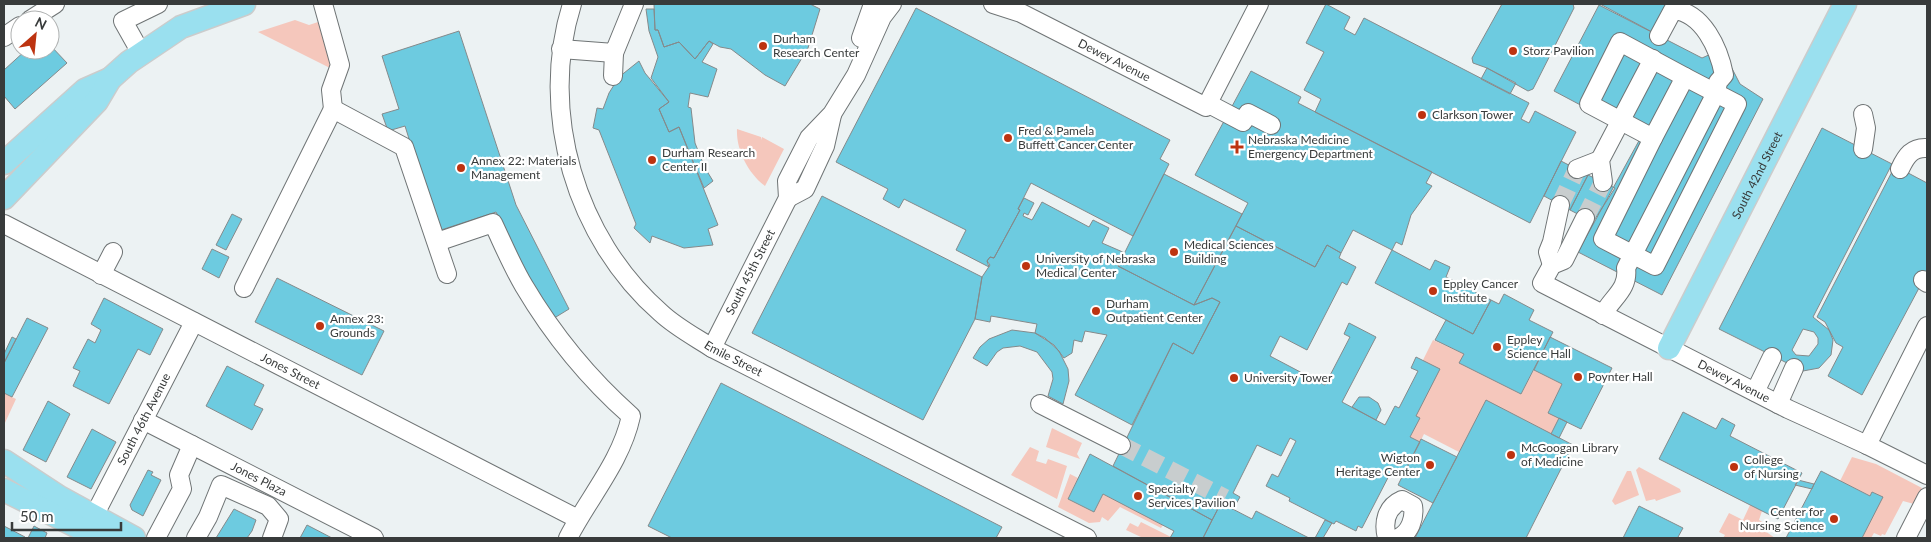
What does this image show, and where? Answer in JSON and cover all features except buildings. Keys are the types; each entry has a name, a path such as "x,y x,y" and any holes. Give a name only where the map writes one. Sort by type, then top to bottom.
{"main road":[{"path":"4,163 85,90 110,79 141,53 181,27 244,4"},
{"name":"South 42nd Street","path":"1668,348 1845,4"},
{"path":"4,198 97,101 110,79"},
{"path":"4,461 59,497 90,531"},
{"path":"4,490 90,531 134,538"}],"street":[{"path":"141,53 123,20 158,4"},
{"path":"244,288 333,109 331,90 338,77 340,65 323,4"},
{"name":"Emile Street","path":"562,4 563,31 559,86 563,134 576,187 594,228 611,255 642,294 661,313 712,348 1087,538"},
{"name":"Emile Street","path":"563,31 572,4"},
{"path":"613,76 614,53 634,4"},
{"name":"South 45th Street","path":"856,75 858,45 872,4"},
{"name":"South 45th Street","path":"712,348 788,198 787,181 809,138 832,114 856,75 882,17 892,4"},
{"name":"Dewey Avenue","path":"993,4 1016,9 1243,122 1248,113 1271,125"},
{"path":"1207,105 1259,4"},
{"path":"1606,309 1616,299 1628,278 1629,261 1724,75 1722,66 1702,25 1682,11 1674,10 1667,19 1659,36"},
{"path":"1653,138 1589,104 1620,42 1685,76 1717,87 1737,104 1655,266 1629,261 1603,239 1685,76"},
{"path":"561,49 614,53"},
{"path":"1602,182 1600,160 1653,59"},
{"path":"333,109 404,147 447,274"},
{"path":"1863,114 1866,128 1863,149"},
{"path":"1900,169 1912,151 1927,148"},
{"path":"1577,169 1600,160"},
{"path":"1560,204 1548,252 1552,265 1564,260 1585,218"},
{"path":"437,242 494,223 523,284 558,340 603,391 631,416 627,434 612,465 597,493 578,519 568,538"},
{"name":"Jones Street","path":"4,224 578,519"},
{"path":"101,275 113,252"},
{"name":"Dewey Avenue","path":"1552,265 1542,283 1606,309 1668,348 1778,404 1927,475"},
{"name":"South 46th Avenue","path":"90,531 194,322"},
{"path":"1867,445 1927,326"},
{"path":"1754,392 1772,357"},
{"path":"1778,404 1794,368"},
{"path":"1040,404 1121,445"},
{"name":"Jones Plaza","path":"144,420 374,538"},
{"path":"156,538 182,489 179,476 192,445"},
{"path":"196,538 208,517 221,485 220,459"},
{"path":"221,485 268,506 280,519 272,538"},
{"path":"1906,538 1927,497"},
{"path":"1387,538 1384,527 1386,518 1394,503 1402,500 1413,506 1414,512 1408,530 1398,538"}],"shaded area":[{"path":"295,20 309,25 318,22 330,59 330,68 258,32"},
{"path":"737,129 761,137 762,140 762,137 784,149 765,186 753,175 744,160 737,137"},
{"path":"1433,340 1464,354 1460,363 1521,394 1534,370 1562,384 1548,412 1559,418 1551,434 1459,452 1424,434 1420,442 1410,437 1420,418 1416,416 1423,360"},
{"path":"4,393 16,399 4,425"},
{"path":"1052,428 1082,443 1077,454 1080,459 1046,447"},
{"path":"1030,447 1039,451 1036,461 1046,464 1048,459 1067,466 1057,499 1011,475"},
{"path":"1852,457 1876,464 1922,488 1914,504 1903,501 1885,535 1882,534 1881,536 1874,533 1871,538 1862,538 1882,497 1872,492 1870,496 1840,481"},
{"path":"1639,467 1680,489 1681,492 1656,501 1655,499 1646,501 1636,470"},
{"path":"1627,471 1631,471 1639,495 1615,505 1612,501"},
{"path":"1070,474 1078,478 1068,499 1094,512 1103,494 1163,525 1161,528 1120,507 1108,521 1102,517 1100,522 1089,523 1058,507"},
{"path":"1750,505 1762,511 1759,520 1764,523 1762,529 1775,538 1723,538 1725,535 1719,532 1729,513 1743,520"},
{"path":"1141,522 1171,537 1143,538 1126,530 1130,523 1138,527"}],"tunnel":[{"path":"1560,205 1577,169"},
{"path":"1585,218 1603,182"},
{"path":"1121,445 1225,498"}],"place":[{"name":"Durham Research Center","path":"763,46"},
{"name":"Storz Pavilion","path":"1513,51"},
{"name":"Clarkson Tower","path":"1422,115"},
{"name":"Fred & Pamela Buffett Cancer Center","path":"1008,138"},
{"name":"Nebraska Medicine Emergency Department","path":"1237,147"},
{"name":"Durham Research Center II","path":"652,160"},
{"name":"Annex 22: Materials Management","path":"461,168"},
{"name":"Medical Sciences Building","path":"1174,252"},
{"name":"University of Nebraska Medical Center","path":"1026,266"},
{"name":"Eppley Cancer Institute","path":"1433,291"},
{"name":"Durham Outpatient Center","path":"1096,311"},
{"name":"Annex 23: Grounds","path":"320,326"},
{"name":"Eppley Science Hall","path":"1497,347"},
{"name":"Poynter Hall","path":"1578,377"},
{"name":"University Tower","path":"1234,378"},
{"name":"McGoogan Library of Medicine","path":"1511,455"},
{"name":"Wigton Heritage Center","path":"1430,465"},
{"name":"College of Nursing","path":"1734,467"},
{"name":"Specialty Services Pavilion","path":"1138,496"},
{"name":"Center for Nursing Science","path":"1834,519"}]}
